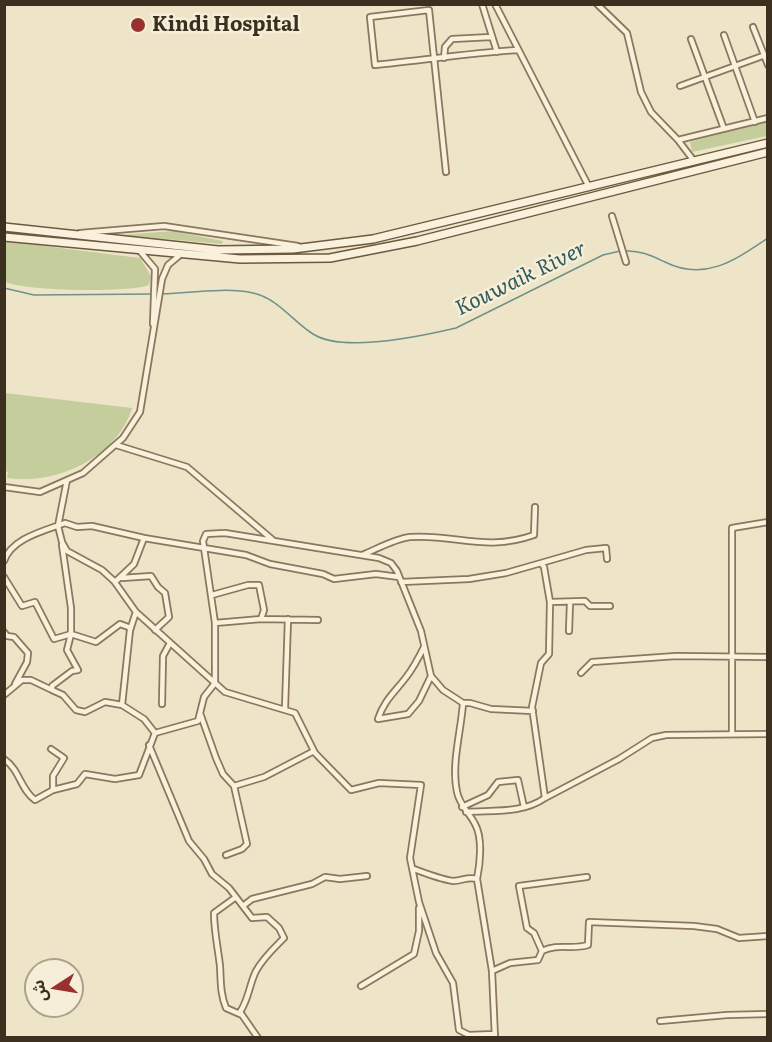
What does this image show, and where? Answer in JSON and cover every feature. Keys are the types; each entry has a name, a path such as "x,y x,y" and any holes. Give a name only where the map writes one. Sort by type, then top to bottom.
{"main road":[{"path":"4,227 218,250 307,248 374,239 765,143 766,153 371,251 330,258 287,260 180,255 4,237"}],"street":[{"path":"482,4 496,52"},
{"path":"495,4 589,187"},
{"path":"597,4 627,33 641,92 651,112 678,140 694,161"},
{"path":"446,172 434,59 429,10 370,17 375,65 434,59 444,58 496,52 518,51"},
{"path":"753,27 766,55 768,65"},
{"path":"724,35 755,122"},
{"path":"444,58 445,47 452,39 491,36"},
{"path":"691,39 724,129"},
{"path":"680,86 735,64 766,55"},
{"path":"678,140 768,118"},
{"path":"612,216 625,260"},
{"path":"74,234 164,226 307,248"},
{"path":"139,250 155,269 159,280"},
{"path":"4,487 40,492 98,462 116,445 140,412 159,280 168,265 180,255"},
{"path":"116,445 187,467 274,541"},
{"path":"52,690 52,686 65,676 78,670 67,650 71,608 58,526 67,480"},
{"path":"362,555 407,537 440,537 497,544 524,539 534,535 535,507"},
{"path":"732,734 732,528 768,522"},
{"path":"5,557 18,543 65,523 77,527 92,526 144,538 203,547 313,571 334,579 376,574 400,580 479,578 586,550 606,548 607,559"},
{"path":"4,759 16,772 23,789 35,801 53,790 77,784 80,777 89,773 115,779 139,775 155,733 198,721 204,697 215,683 215,623 203,547 206,534 213,532 362,555 390,563 400,580 421,631 431,676 443,690 463,703 491,709 533,711"},
{"path":"115,582 134,564 144,538"},
{"path":"62,542 68,551 102,570 115,582 136,612 225,692 285,708 295,713 314,751 351,790 379,783 421,785 410,858 419,902 419,931 414,954 361,986"},
{"path":"541,563 544,567 550,602 549,654 541,663 533,711 545,798"},
{"path":"120,578 151,576 158,587 165,592 169,617 155,630"},
{"path":"4,578 22,606 35,602 54,639 70,633 96,642 120,624 131,628"},
{"path":"212,595 248,585 259,585 264,610 261,619"},
{"path":"550,602 585,601 590,606 610,606"},
{"path":"569,631 570,603"},
{"path":"122,705 131,628 136,612"},
{"path":"215,623 261,619 318,620"},
{"path":"285,708 288,619"},
{"path":"4,632 14,637 28,653 27,662 15,684"},
{"path":"162,704 163,656 170,643"},
{"path":"424,647 407,677 394,688 378,719 408,714 419,701 431,676"},
{"path":"581,673 592,662 676,656 768,657"},
{"path":"4,695 22,680 31,680 63,695 76,710 85,712 105,702 122,705 144,719 155,733"},
{"path":"419,902 436,952 453,983 459,1030 469,1035 495,1036 492,971 477,879 480,867 478,834 476,825 462,807 457,791 455,768 463,703"},
{"path":"200,713 223,774 234,786 247,844 242,849 226,855"},
{"path":"466,812 509,811 524,807 619,759 652,738 666,735 768,734"},
{"path":"149,745 189,841 204,859 212,874 236,897 252,918 267,917 279,928 284,938 255,972 247,1002 240,1012 258,1038"},
{"path":"51,749 64,758 53,776 53,790"},
{"path":"234,786 264,777 314,751"},
{"path":"462,807 488,795 498,782 511,779 518,780 521,785 524,807"},
{"path":"414,870 442,879 457,881 471,877 477,879"},
{"path":"243,906 252,899 312,884 326,877 340,879 367,876"},
{"path":"542,951 534,933 527,928 519,886 587,877"},
{"path":"236,897 214,913 214,936 220,964 220,993 226,1008 242,1015"},
{"path":"492,971 510,963 538,960 542,951 553,945 579,948 588,945 589,922 694,926 717,929 740,938 768,936"},
{"path":"660,1021 768,1014"}],"green space":[{"path":"767,120 767,136 692,152 690,142"},
{"path":"173,231 223,241 222,244 120,235"},
{"path":"5,241 140,258 151,276 149,285 138,288 77,290 33,287 5,282"},
{"path":"5,393 132,408 125,425 113,441 99,454 82,464 45,477 7,478 8,472 5,471"}],"waterway":[{"name":"Kouwaik River","path":"625,251 646,254 680,268 706,269 731,261 768,238"},
{"name":"Kouwaik River","path":"162,294 220,290 253,293 278,305 313,334 326,340 362,343 424,335 456,328 603,255 620,251"},
{"name":"Kouwaik River","path":"4,288 34,295 154,294"}],"place":[{"name":"Kindi Hospital","path":"138,25"}]}
